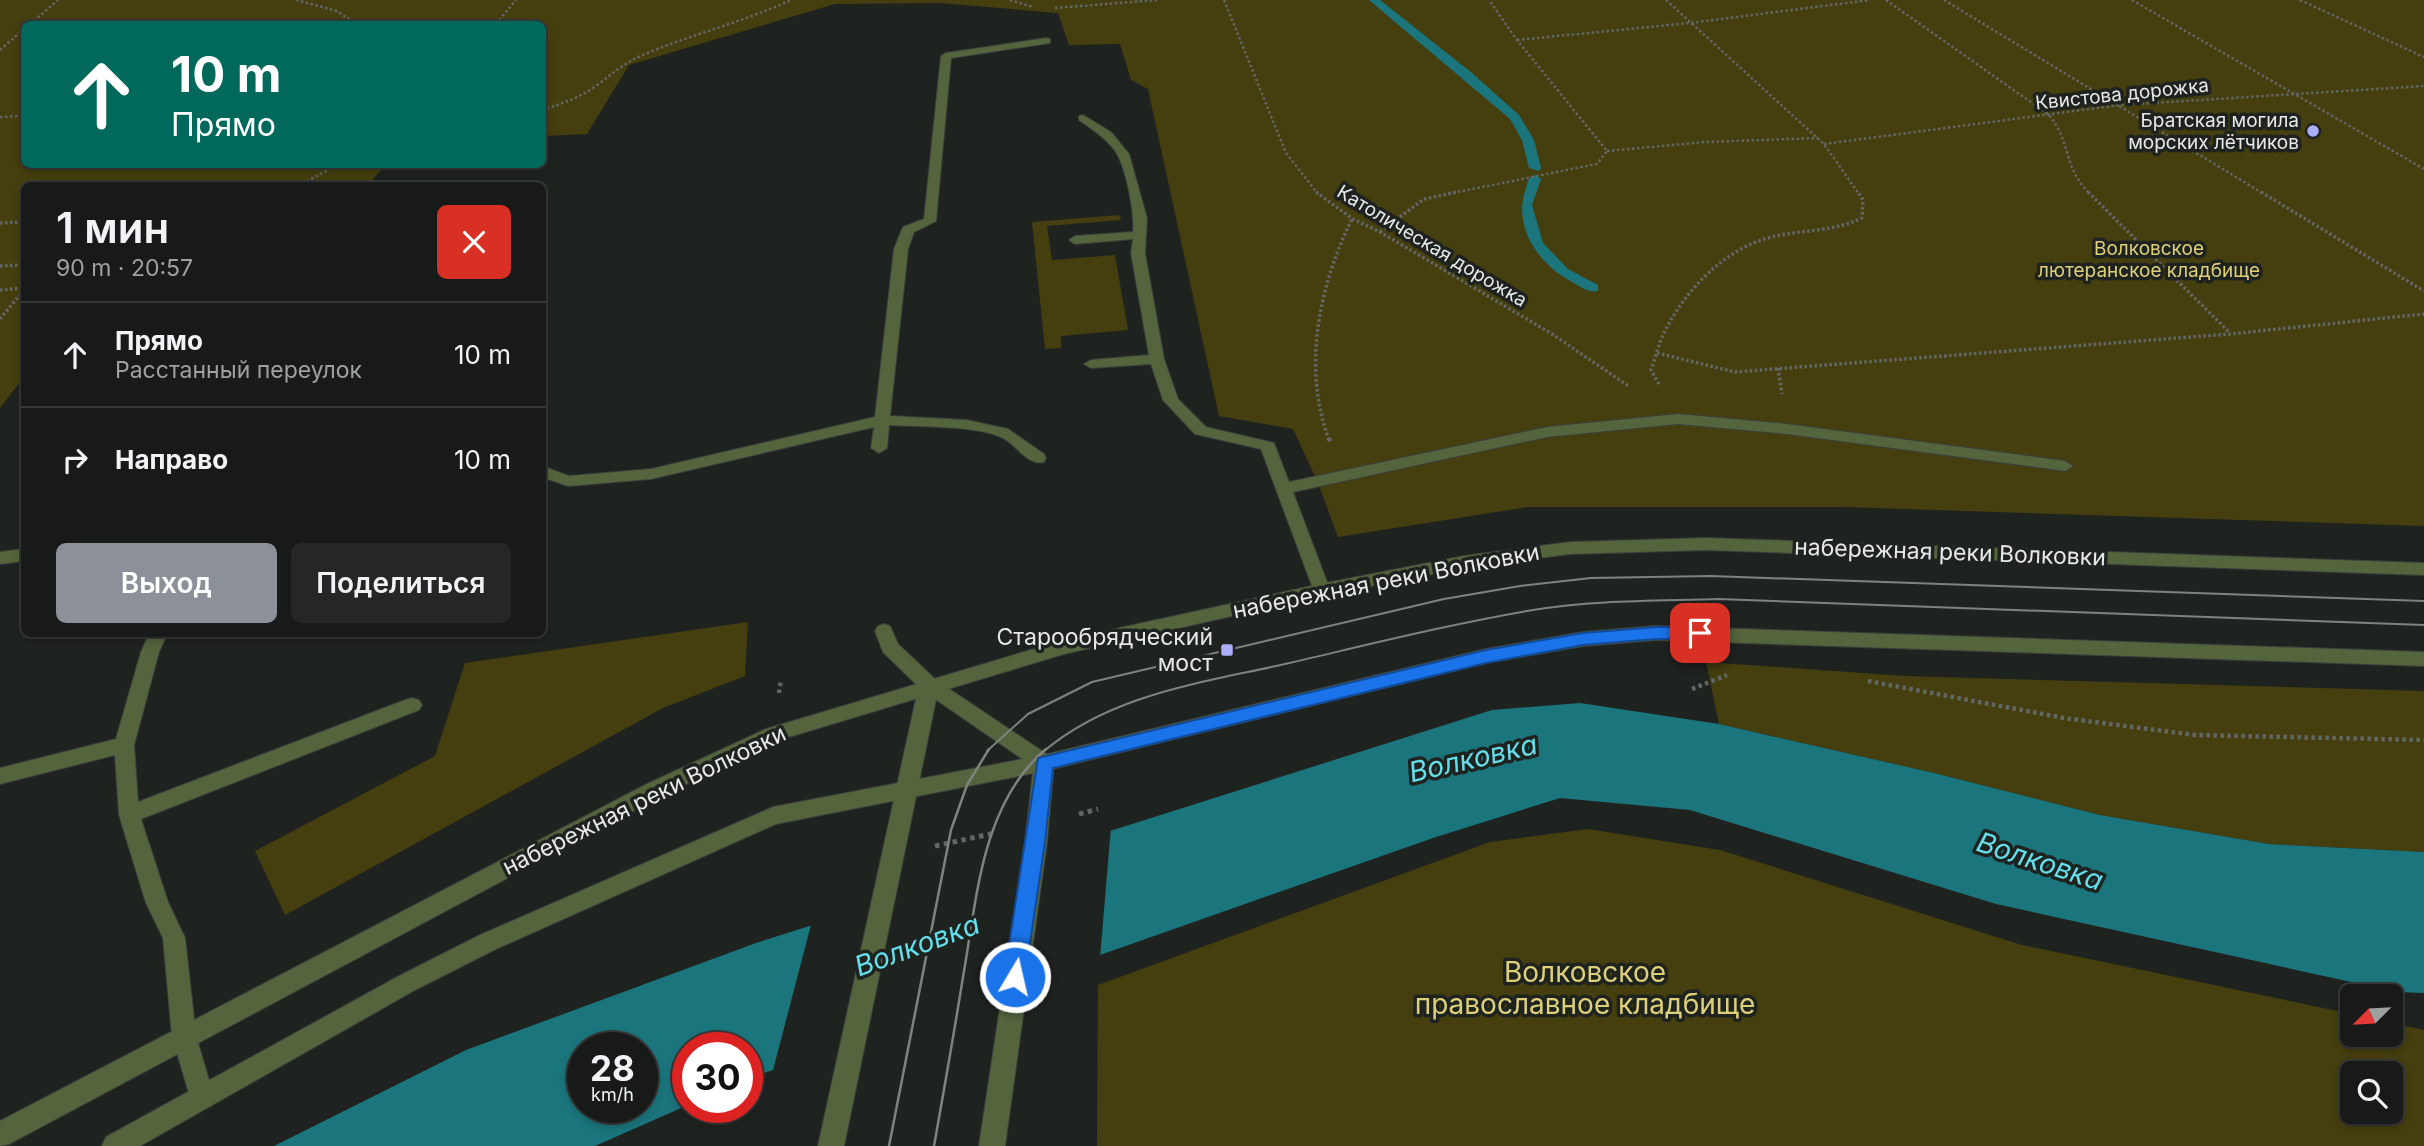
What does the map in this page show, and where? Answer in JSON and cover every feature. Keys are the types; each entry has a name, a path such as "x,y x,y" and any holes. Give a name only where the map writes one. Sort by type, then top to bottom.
{"street":[{"path":"880,448 901,249 908,230 930,221 946,56 1046,41"},
{"path":"1083,118 1107,134 1123,154 1141,218 1138,253 1157,359 1171,400 1201,431 1268,446 1321,590"},
{"path":"1075,240 1139,235"},
{"path":"1091,364 1157,359"},
{"path":"1284,488 1318,483 1398,462 1548,432 1678,419 1787,429 2065,466"},
{"path":"546,473 568,481 651,474 883,420 967,425 1008,434 1038,458"},
{"name":"набережная реки Волковки","path":"0,1135 668,783 773,734 929,685 1065,647 1321,590 1464,562 1570,548 1706,544 2424,569"},
{"path":"0,558 21,555"},
{"path":"884,631 890,647 929,685 1044,763"},
{"path":"115,1146 407,983 488,942 773,816 908,787 1044,763 1486,656 1583,639 1656,633 2424,659"},
{"path":"156,637 149,652 124,746 129,815 157,903 174,938 184,1037 202,1097"},
{"path":"831,1146 929,685"},
{"path":"129,815 412,705"},
{"path":"0,776 124,746"},
{"path":"992,1146 1044,763"}],"path":[{"path":"34,21 58,0"},
{"path":"296,0 337,12 354,21"},
{"path":"498,21 516,0"},
{"path":"546,109 571,101 596,86 620,66 644,54 754,17 791,0"},
{"path":"1068,7 1157,0"},
{"name":"Католическая дорожка","path":"1224,0 1286,153 1316,193 1353,219 1380,232 1552,334 1678,419"},
{"path":"1489,0 1517,40 1607,150"},
{"path":"1665,0 1824,144 1863,200 1861,218 1843,228 1767,239 1738,251 1711,271 1667,327 1651,370 1678,419"},
{"path":"1517,40 1690,23 1870,0"},
{"path":"1886,0 2049,115 2061,127 2067,165 2077,181 2230,334"},
{"path":"1944,0 2424,291"},
{"path":"2132,0 2424,169"},
{"path":"2300,0 2424,57"},
{"path":"0,50 21,32"},
{"name":"Квистова дорожка","path":"1824,144 2120,105 2424,86"},
{"path":"0,117 21,116"},
{"path":"1380,232 1424,199 1597,164 1607,150 1705,142 1818,138"},
{"path":"305,182 332,168"},
{"path":"1347,475 1327,434 1317,387 1315,341 1320,302 1339,245 1353,219"},
{"path":"0,223 21,222"},
{"path":"0,266 21,265"},
{"path":"0,290 21,289"},
{"path":"0,319 21,293"},
{"path":"1657,352 1735,372 2230,334 2424,314"},
{"path":"1692,689 1735,674"},
{"path":"1862,680 2064,718 2195,735 2424,740"},
{"path":"894,855 1036,833 1098,809"}],"green space":[{"name":"Волковское лютеранское кладбище","path":"0,0 2424,0 2424,526 1844,507 1528,507 1338,537 1318,483 1293,429 1219,416 1148,89 1131,80 1120,44 1069,45 1058,13 940,3 835,4 629,65 587,134 546,136 546,21 21,21 21,168 382,168 371,182 21,182 21,381 0,408"},
{"path":"1120,215 1121,220 1047,226 1052,260 1115,255 1128,330 1061,336 1061,348 1045,349 1032,222"},
{"path":"748,622 745,676 663,708 285,915 255,851 435,756 465,663"},
{"path":"1706,662 1904,676 2424,691 2424,852 2269,844 2100,815 1934,773 1719,724"},
{"name":"Волковское православное кладбище","path":"1588,829 1720,850 2022,945 2340,1011 2340,1047 2403,1047 2403,1026 2424,1030 2424,1146 1097,1146 1098,985 1490,842"}],"water":[{"name":"Волковка","path":"1580,703 1719,724 1934,773 2100,815 2269,844 2424,852 2424,993 2403,992 2403,984 2361,984 1996,904 1690,810 1560,798 1433,838 763,1073 763,1032 672,1032 672,1112 658,1118 658,1032 567,1032 567,1123 647,1123 595,1146 274,1146 466,1050 756,943 1492,710"}],"pier":[{"path":"1111,827 1100,958 772,1074 812,921"}],"waterway":[{"path":"1374,0 1468,75 1515,117 1528,140 1535,168"},
{"path":"1535,179 1526,205 1537,244 1563,272 1593,288"}],"tram line":[{"path":"989,749 1028,714 1092,682 1444,599 1520,586 1591,578 1711,576 2424,601"},
{"path":"1044,751 1099,716 1159,693 1440,628 1579,604 1718,599 2424,625"},
{"path":"889,1146 951,830 967,785 989,749"},
{"path":"934,1146 985,854 1008,797 1024,771 1044,751"}],"place":[{"name":"Братская могила морских лётчиков","path":"2313,131"},
{"name":"Старообрядческий мост","path":"1227,650"}],"route":[{"path":"1015,977 1044,763 1486,656 1583,639 1656,633 1700,633"}]}
